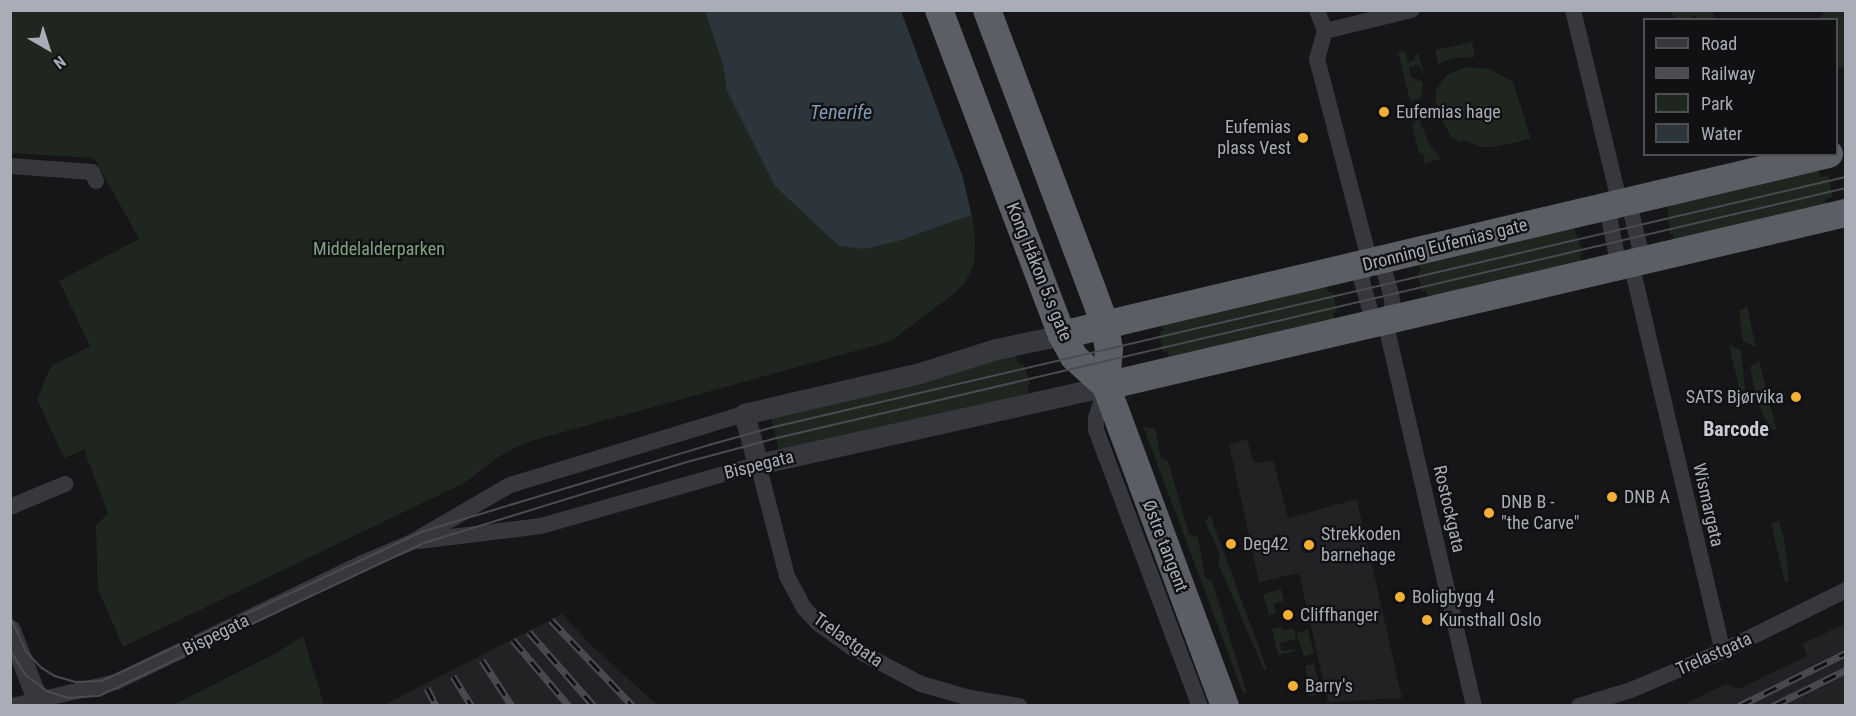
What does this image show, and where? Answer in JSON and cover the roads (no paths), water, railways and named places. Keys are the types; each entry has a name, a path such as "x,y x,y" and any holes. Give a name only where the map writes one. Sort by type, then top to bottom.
{"highway":[{"name":"Kong Håkon 5.s gate","path":"939,10 1062,335 1074,357 1106,386"},
{"path":"987,10 1105,325 1109,349 1106,386 1845,213"},
{"name":"Dronning Eufemias gate","path":"1062,335 1821,156"},
{"name":"Østre tangent","path":"1106,386 1214,698"}],"street":[{"path":"1317,10 1325,31 1411,10"},
{"name":"Wismargata","path":"1573,10 1620,204 1631,212 1640,249 1632,263 1723,651"},
{"name":"Rostockgata","path":"1325,31 1317,59 1370,263 1361,278 1371,313 1384,321"},
{"path":"10,166 92,172 96,181"},
{"name":"Wismargata","path":"1620,204 1609,217 1610,224 1617,256 1632,263"},
{"name":"Rostockgata","path":"1370,263 1384,270 1391,294 1393,306 1384,321 1474,705"},
{"name":"Bispegata","path":"12,705 39,702 117,682 362,563 412,542 510,485 744,414 921,373 996,349 1062,335"},
{"name":"Bispegata","path":"412,542 541,526 758,464 1020,403 1106,386"},
{"name":"Trelastgata","path":"744,414 788,576 804,608 818,623 851,647 921,684 970,698 1019,705"},
{"path":"10,507 65,484"},
{"name":"Trelastgata","path":"1579,705 1630,690 1723,651 1845,590"},
{"path":"10,630 39,702"}],"water":[{"name":"Tenerife","path":"705,11 901,11 963,178 971,215 898,241 864,249 839,246 775,186 727,91 723,64"}],"tram line":[{"path":"10,615 26,651 42,668 55,676 76,682 102,681 421,532 709,445 774,427 1846,177"},
{"path":"10,650 26,675 47,691 68,698 99,696 424,543 691,461 777,438 1846,188"}],"railway":[{"path":"551,620 633,706"},
{"path":"529,632 594,706"},
{"path":"513,640 569,706"},
{"path":"1739,706 1846,653"},
{"path":"482,660 512,706"},
{"path":"1773,706 1846,670"},
{"path":"453,676 472,706"},
{"path":"427,688 436,706"}],"place":[{"name":"Eufemias hage","path":"1384,112"},
{"name":"Eufemias plass Vest","path":"1303,138"},
{"name":"SATS Bjørvika","path":"1796,397"},
{"name":"DNB A","path":"1612,497"},
{"name":"DNB B - \"the Carve\"","path":"1489,513"},
{"name":"Deg42","path":"1231,544"},
{"name":"Strekkoden barnehage","path":"1309,545"},
{"name":"Boligbygg 4","path":"1400,597"},
{"name":"Cliffhanger","path":"1288,615"},
{"name":"Kunsthall Oslo","path":"1427,620"},
{"name":"Barry's","path":"1293,686"}],"district":[{"name":"Barcode","path":"1736,429"}],"park label":[{"name":"Middelalderparken","path":"379,249"}]}
